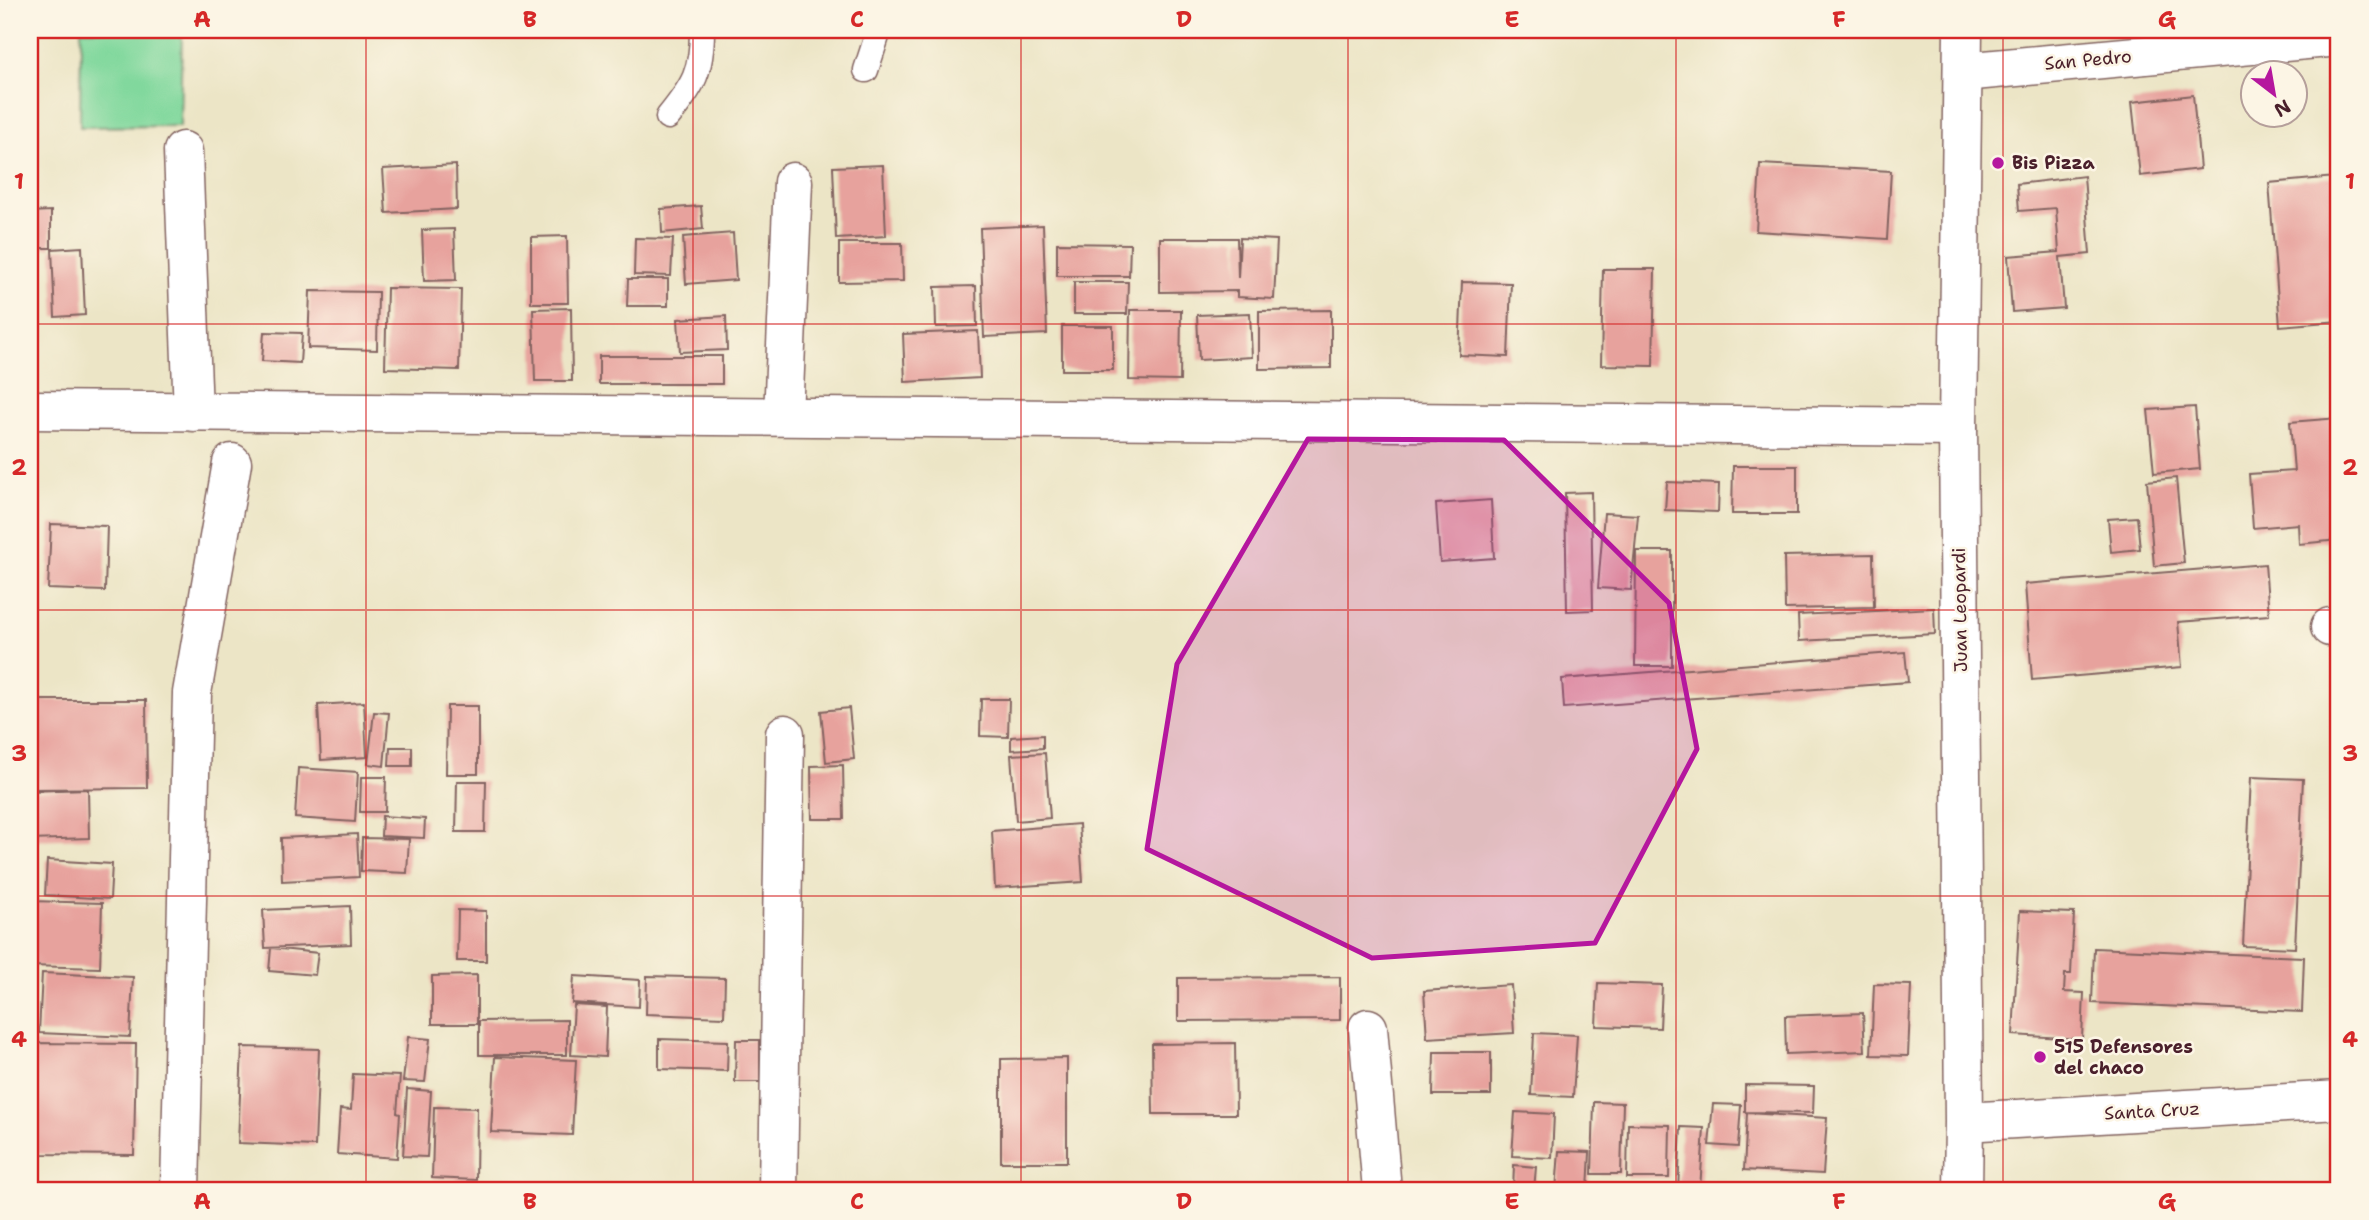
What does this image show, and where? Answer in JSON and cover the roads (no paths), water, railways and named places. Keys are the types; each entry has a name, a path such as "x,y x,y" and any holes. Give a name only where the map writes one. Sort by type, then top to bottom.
{"street":[{"name":"Juan Leopardi","path":"1963,30 1958,427 1963,1190"},
{"name":"San Pedro","path":"1963,72 2339,37"},
{"path":"183,151 193,412"},
{"path":"783,416 793,182"},
{"path":"30,410 1958,427"},
{"path":"180,1190 192,693 232,463"},
{"path":"778,1190 785,734"},
{"path":"1368,1028 1382,1190"},
{"name":"Santa Cruz","path":"1964,1122 2339,1100"}],"lane":[{"path":"668,117 691,89 702,55 702,30"},
{"path":"866,70 879,30"}],"place":[{"name":"Bis Pizza","path":"1998,163"},
{"name":"515 Defensores del chaco","path":"2040,1057"}]}
